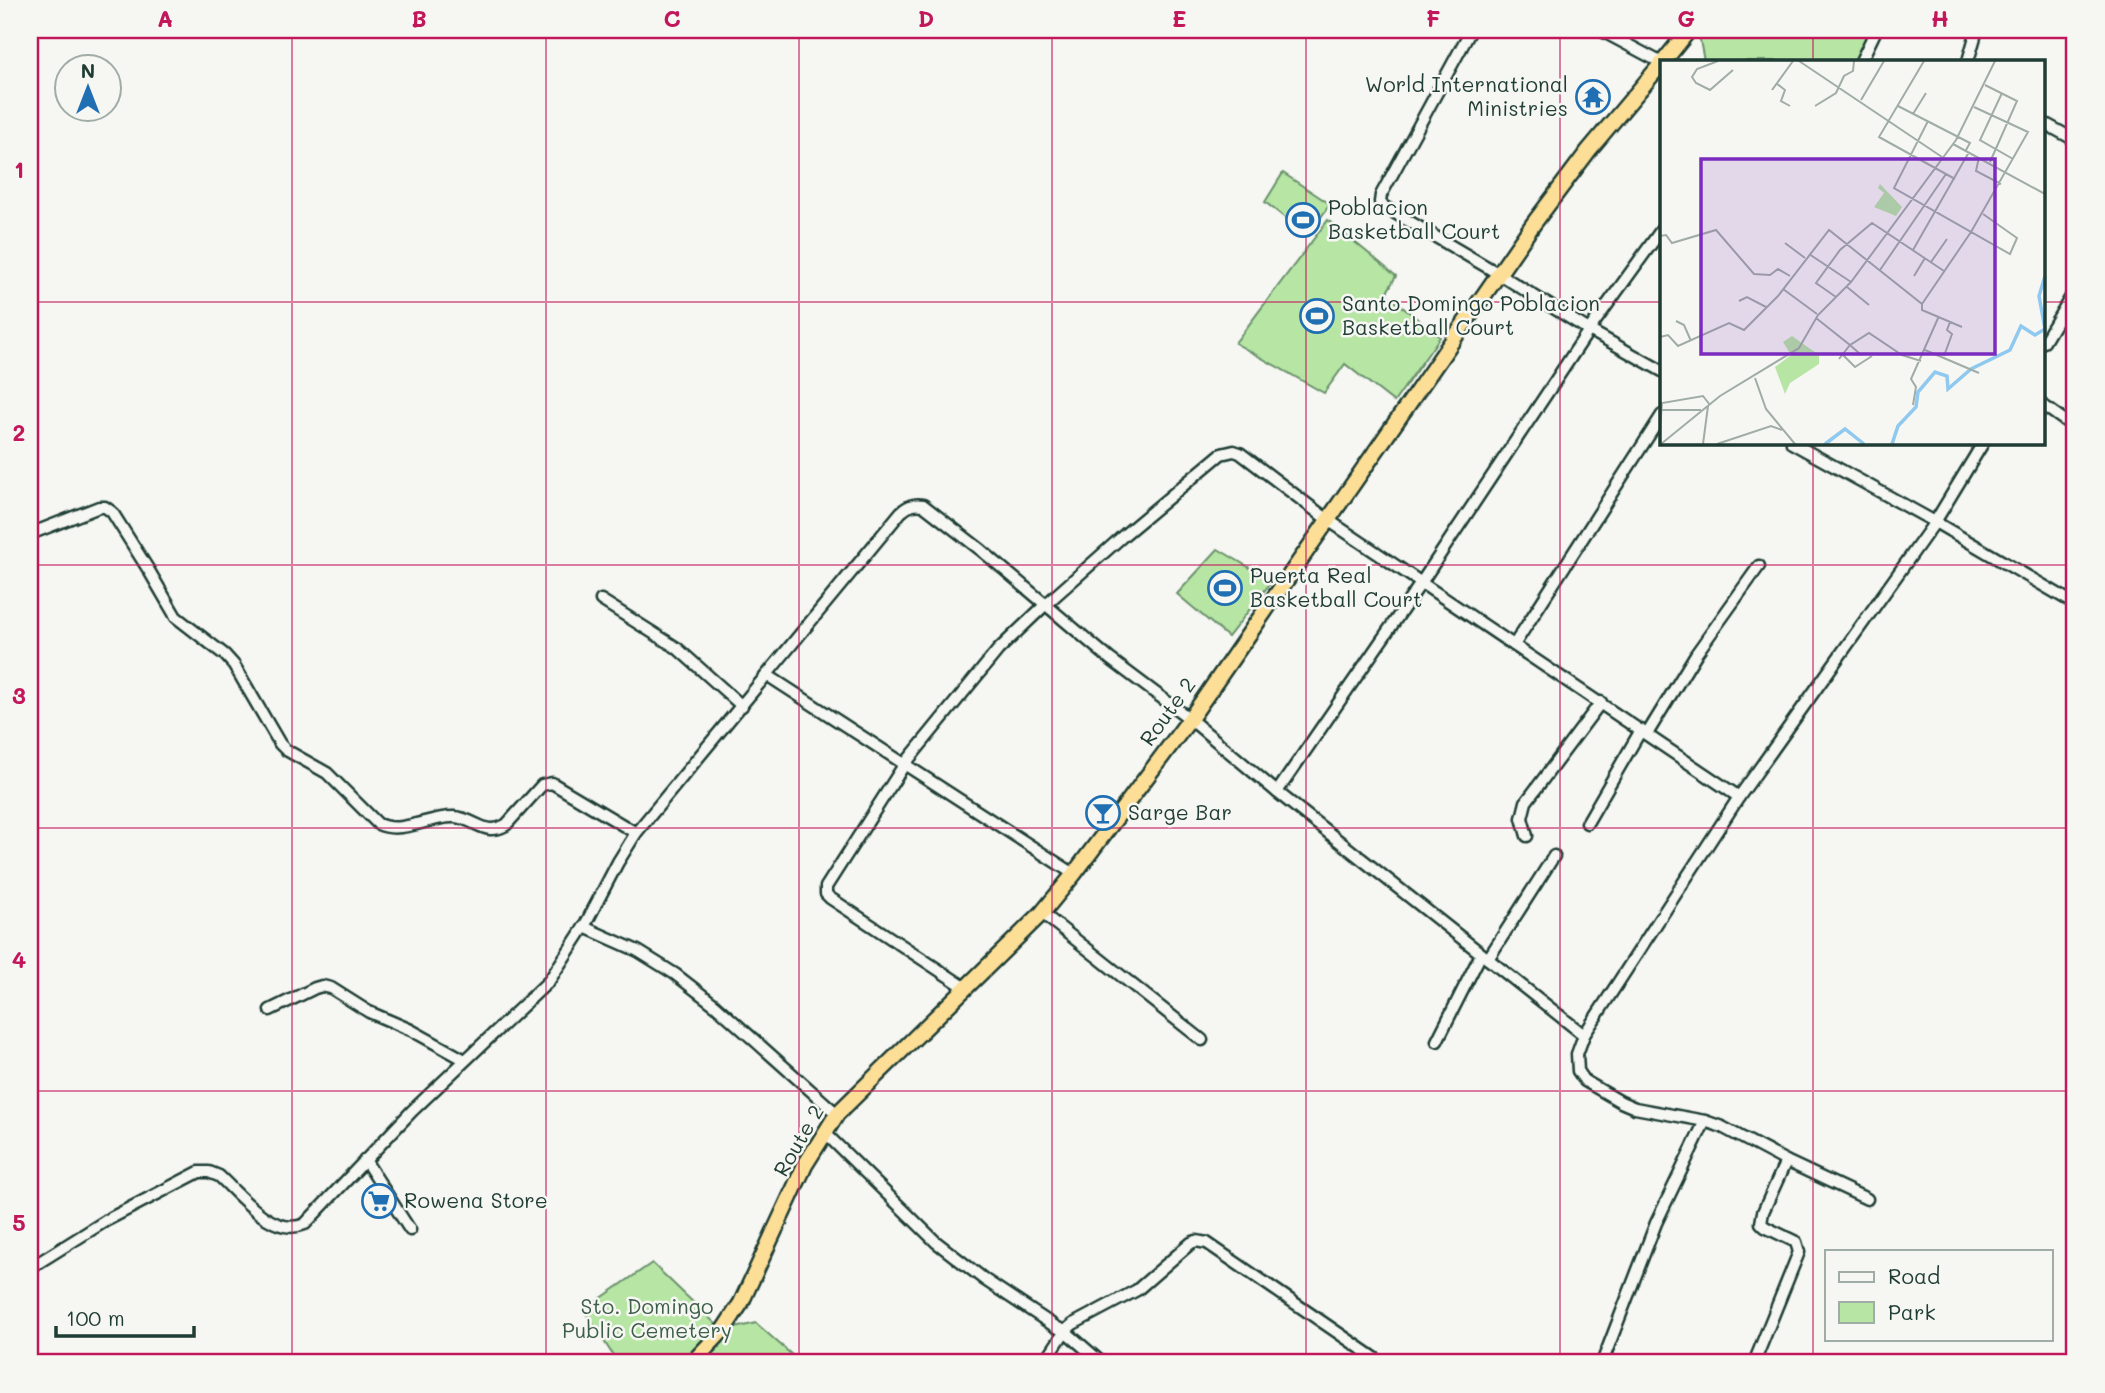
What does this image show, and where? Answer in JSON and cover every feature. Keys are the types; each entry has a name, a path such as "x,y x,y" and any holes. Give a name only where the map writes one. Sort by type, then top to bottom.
{"highway":[{"name":"Route 2","path":"1665,60 1689,30"},
{"name":"Route 2","path":"692,1363 724,1329 740,1303 805,1165 837,1114 1042,913 1074,874 1190,719 1534,223 1589,150 1660,67"}],"street":[{"path":"1471,30 1380,199 1383,206 1660,370"},
{"path":"1600,30 1660,61"},
{"path":"1861,60 1876,30"},
{"path":"1968,60 1977,30"},
{"path":"2046,124 2075,140"},
{"path":"1278,792 1422,583 1589,330 1660,232"},
{"path":"2046,339 2075,290"},
{"path":"2046,407 2075,428"},
{"path":"1514,645 1660,418"},
{"path":"1794,444 1936,522 2075,604"},
{"path":"1867,1199 1722,1127 1705,1121 1635,1108 1621,1102 1585,1081 1578,1071 1577,1054 1584,1035 1739,796 1936,522 1982,444"},
{"path":"965,988 826,894 826,887 904,765 998,650 1045,604 1155,508 1226,452 1240,453 1328,520 1739,796"},
{"path":"30,1268 107,1220 199,1172 209,1172 219,1177 273,1223 296,1228 305,1224 412,1111 549,981 636,833 901,512 911,505 923,505 981,550 1110,659 1190,719 1584,1035"},
{"path":"30,534 99,507 112,512 171,610 184,625 225,655 234,665 280,744 327,773 378,824 396,827 456,817 489,830 499,829 506,825 542,785 552,783 636,833"},
{"path":"1587,823 1696,654 1759,566"},
{"path":"601,600 677,648 742,706"},
{"path":"767,675 1074,874"},
{"path":"1527,836 1522,818 1526,802 1601,702"},
{"path":"1437,1041 1485,956 1554,856"},
{"path":"1042,913 1202,1040"},
{"path":"583,927 638,951 675,974 715,1005 837,1114"},
{"path":"270,1010 315,988 331,988 369,1012 411,1030 466,1060"},
{"path":"1605,1363 1656,1223 1705,1121"},
{"path":"824,1132 936,1242 985,1280 1065,1331 1102,1363"},
{"path":"365,1160 410,1230"},
{"path":"1754,1363 1799,1252 1796,1242 1761,1223 1763,1212 1786,1161"},
{"path":"1044,1363 1065,1331 1137,1290 1191,1243 1201,1241 1382,1363"}],"green space":[{"path":"1698,30 1874,30 1859,60 1704,60"},
{"name":"Poblacion Basketball Court","path":"1283,173 1330,204 1308,236 1265,202"},
{"path":"1328,220 1396,276 1386,294 1440,337 1394,402 1345,364 1324,393 1235,343"},
{"name":"Puerta Real Basketball Court","path":"1218,549 1272,581 1228,637 1177,594"},
{"name":"Sto. Domingo Public Cemetery","path":"652,1263 723,1331 756,1323 801,1363 618,1363 584,1310"}],"place":[{"name":"World International Ministries","path":"1593,97"},
{"name":"Poblacion Basketball Court","path":"1303,220"},
{"name":"Santo Domingo Poblacion Basketball Court","path":"1317,316"},
{"name":"Puerta Real Basketball Court","path":"1225,588"},
{"name":"Sarge Bar","path":"1103,813"},
{"name":"Rowena Store","path":"379,1201"}]}
